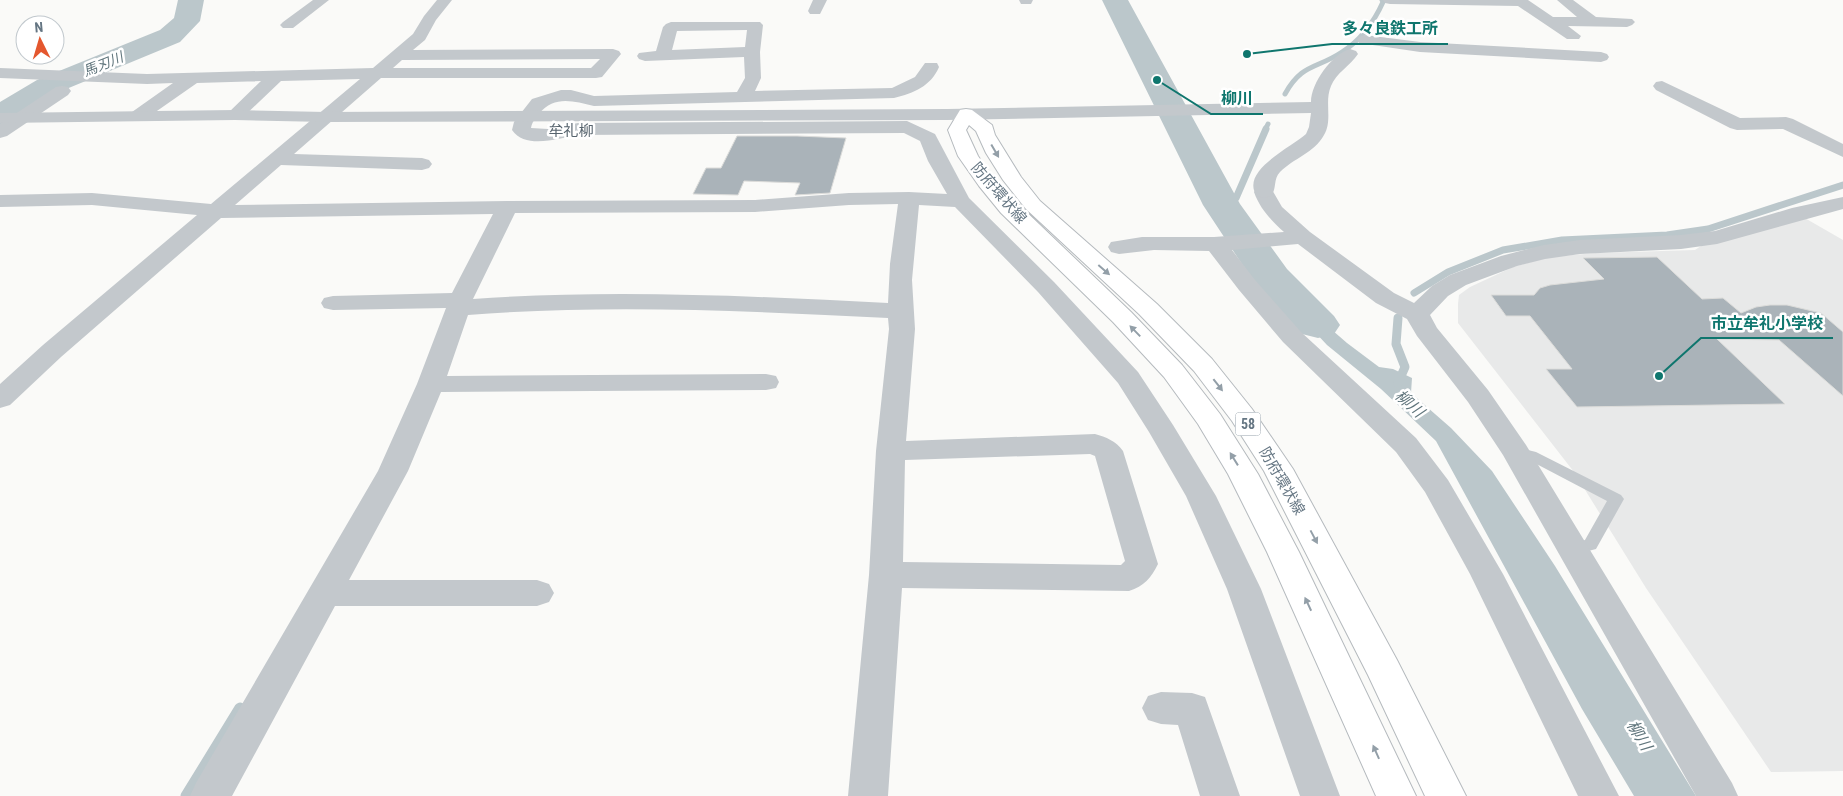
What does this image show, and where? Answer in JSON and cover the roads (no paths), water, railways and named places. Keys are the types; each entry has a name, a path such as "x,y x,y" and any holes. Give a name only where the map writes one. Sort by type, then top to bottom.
{"main road":[{"name":"防府環状線","path":"1396,796 1283,552 1244,474 1210,420 1173,371 1122,317 1009,208 986,182 968,156 957,130 966,114 985,129 986,135 1013,180 1034,205 1148,309 1196,358 1242,415 1278,469 1384,671 1446,796"}],"street":[{"path":"288,25 322,0"},
{"path":"0,399 52,351 170,252 215,210 399,55 419,37 429,19 445,0"},
{"path":"1564,0 1593,22"},
{"path":"1573,36 1521,2 1387,10 1365,40 1334,70 1322,88 1320,122 1313,137 1306,144 1268,170 1263,183 1264,192 1274,211 1302,237 1385,298 1417,314 1426,331 1478,396 1516,452 1718,796"},
{"path":"1550,21 1627,22"},
{"path":"663,55 671,27 755,25 752,52 753,78 744,96"},
{"path":"1365,40 1430,48 1601,57"},
{"path":"645,56 752,52"},
{"path":"0,73 192,79 378,73 596,73 614,54 399,55"},
{"path":"931,67 928,76 919,84 894,93 594,101 571,95 561,95 543,100 538,104 521,126 521,130 531,134 547,134 578,129 907,127 928,138 938,161 961,201 1046,287 1129,378 1163,432 1200,496 1244,589 1320,796"},
{"path":"235,115 277,76"},
{"path":"138,116 192,79"},
{"path":"1662,86 1737,124 1786,123 1843,151"},
{"path":"0,132 13,117 62,91"},
{"path":"13,117 966,114 1197,112 1320,107"},
{"path":"276,159 422,164"},
{"path":"0,202 92,199 229,212 507,207 755,206 909,198 961,201"},
{"path":"868,796 886,575 891,451 902,329 899,311 909,198"},
{"path":"1417,314 1440,291 1458,280 1518,258 1580,247 1681,242 1717,236 1800,213 1842,204"},
{"path":"210,796 393,471 431,384 459,304 507,207"},
{"path":"1119,247 1136,243 1220,243 1302,237"},
{"path":"1220,243 1247,285 1292,337 1406,445 1437,487 1486,574 1599,796"},
{"path":"333,303 716,302 899,311"},
{"path":"431,384 766,382"},
{"path":"886,575 1129,578 1142,564 1108,451 1095,444 891,451"},
{"path":"324,592 537,593"},
{"path":"1161,708 1192,709 1220,796"}],"lane":[{"path":"1516,452 1531,455 1616,499 1590,545 1573,549"}],"water":[{"path":"1272,278 1347,343 1379,367 1393,369 1412,378 1411,393 1451,428 1492,471 1555,566 1696,796 1634,796 1582,709 1436,441 1381,389 1327,345 1283,298"}],"waterway":[{"name":"馬刃川","path":"0,116 48,86 170,36 187,21 191,0"},
{"name":"柳川","path":"1115,0 1222,205 1272,278 1318,325"},
{"path":"1285,94 1291,84 1304,72 1333,57 1355,42 1375,17 1383,2 1382,0"},
{"path":"1265,130 1268,124"},
{"path":"1222,205 1236,198 1266,129"},
{"path":"1414,293 1448,272 1503,250 1562,240 1667,235 1708,229 1843,185"},
{"path":"1398,318 1396,344 1405,367 1398,383"},
{"path":"186,796 240,708"}],"place":[{"name":"多々良鉄工所","path":"1247,54"},
{"name":"柳川","path":"1157,80"},
{"name":"市立牟礼小学校","path":"1659,376"}],"district":[{"name":"牟礼柳","path":"571,131"}]}
